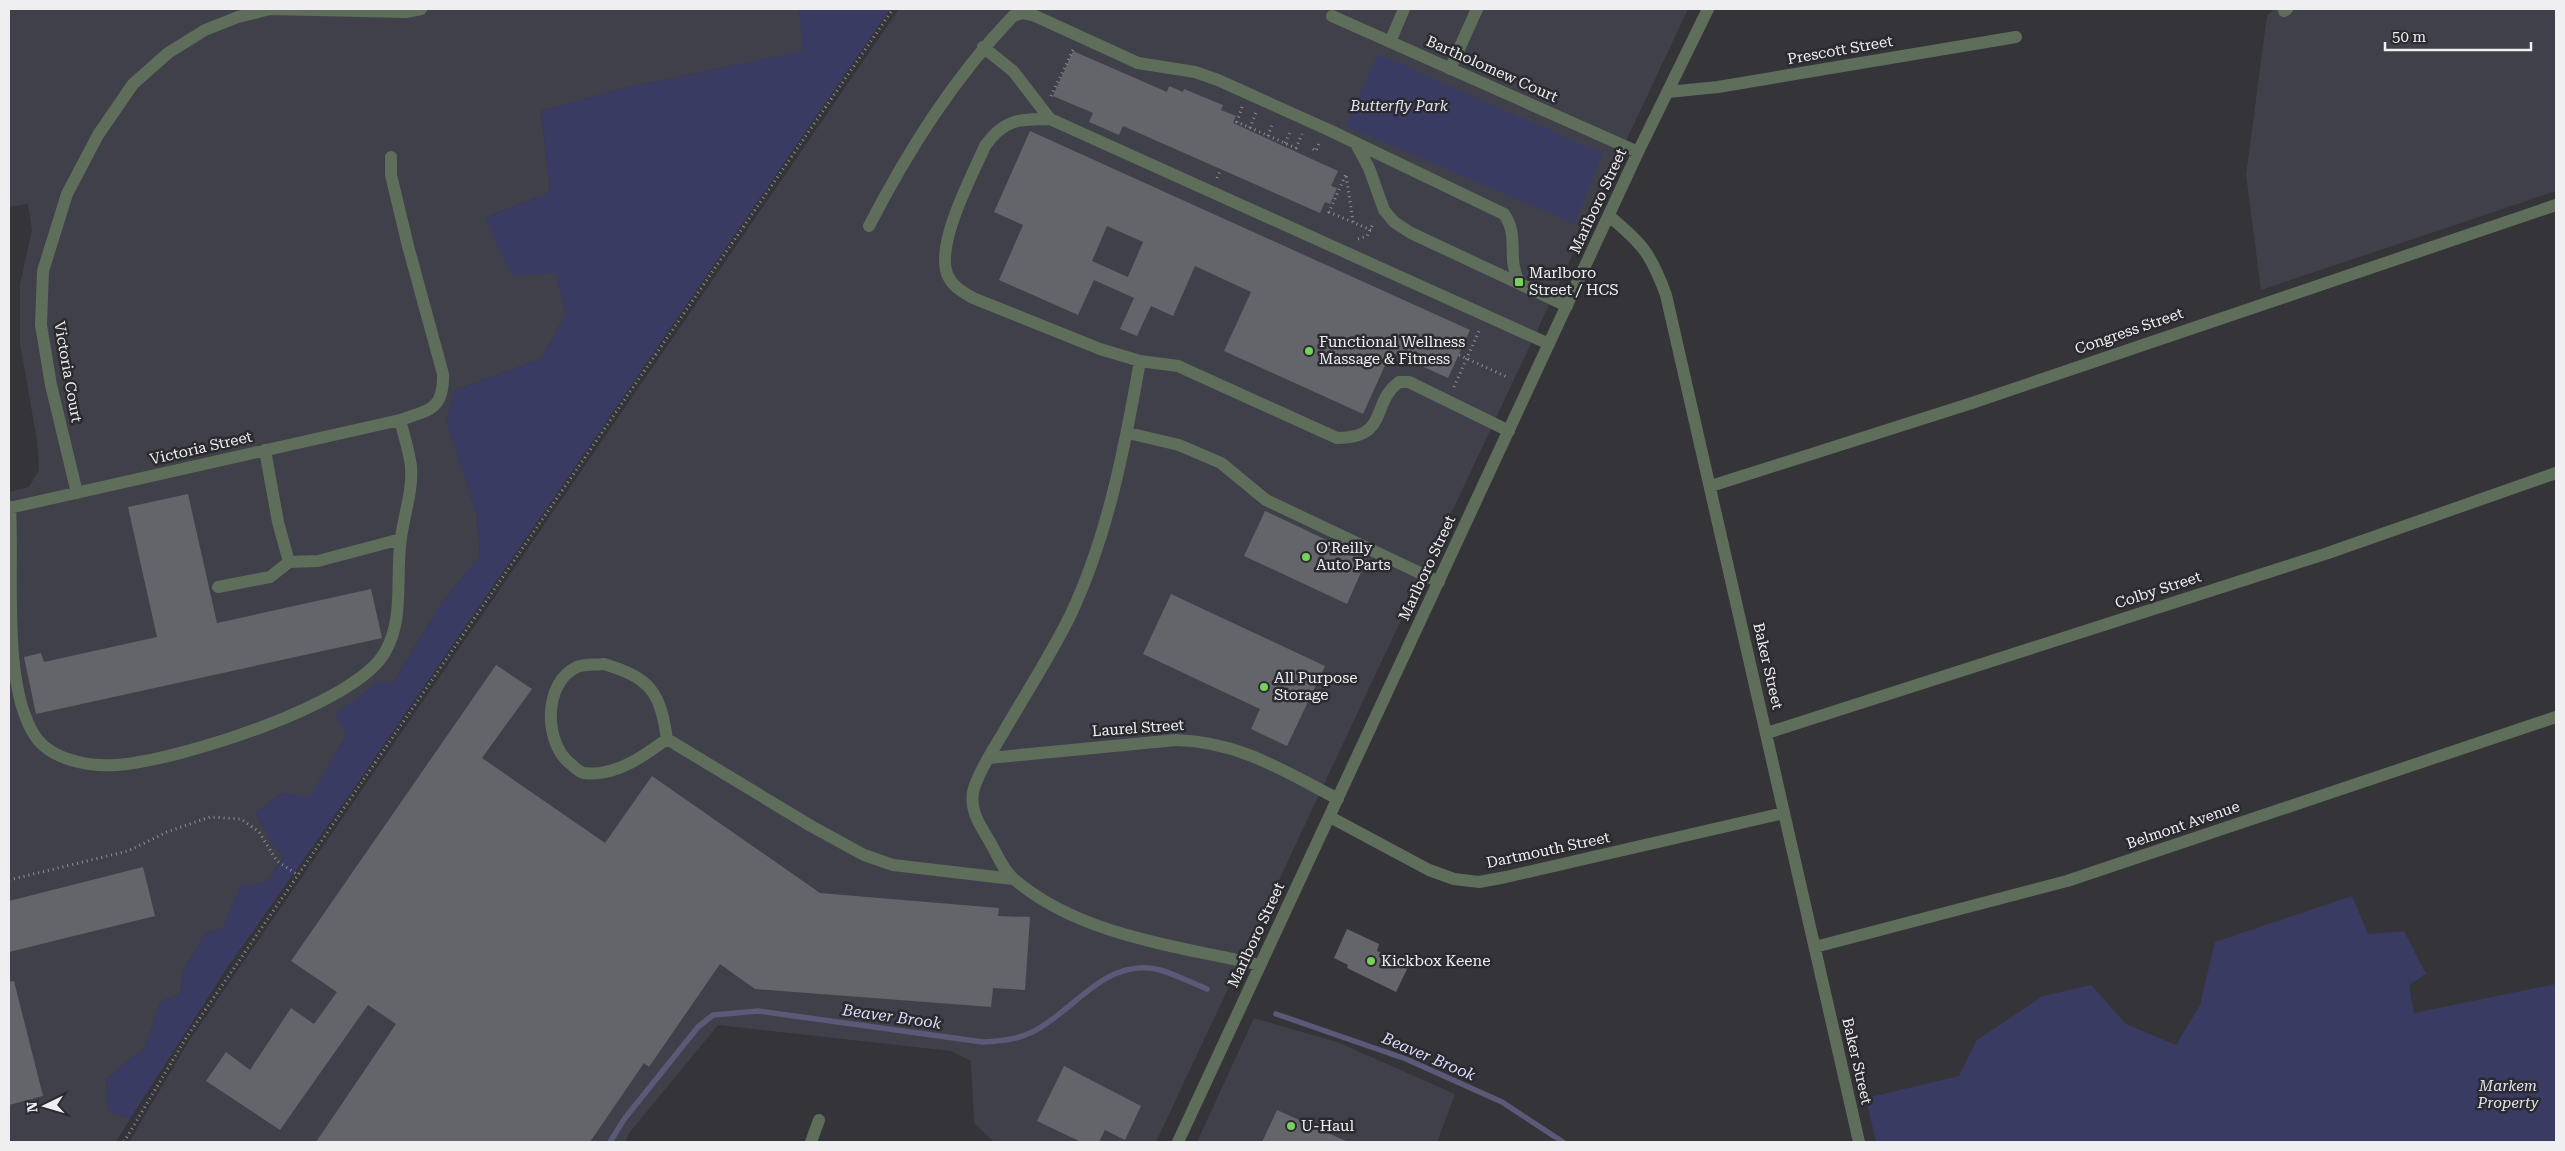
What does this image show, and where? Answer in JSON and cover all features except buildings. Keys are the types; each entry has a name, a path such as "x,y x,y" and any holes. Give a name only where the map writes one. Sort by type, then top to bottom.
{"street":[{"name":"Victoria Court","path":"77,493 51,385 41,325 43,271 67,194 98,135 134,84 168,53 205,30 238,16 270,9 406,12 421,9"},
{"path":"1390,42 1404,9"},
{"path":"1450,69 1477,9"},
{"name":"Marlboro Street","path":"1178,1142 1638,152 1708,9"},
{"path":"869,226 917,137 965,68 1013,16 1023,13 1034,14 1138,63 1195,72 1218,80 1504,214 1513,233 1511,258 1519,282"},
{"name":"Bartholomew Court","path":"1332,16 1638,152"},
{"name":"Prescott Street","path":"1668,92 1718,87 2016,37"},
{"path":"983,47 1012,71 1050,120"},
{"path":"1509,431 1409,382 1399,382 1393,386 1376,422 1364,434 1351,438 1337,438 1178,366 1140,361 1100,349 974,298 956,288 948,276 944,249 949,232 985,146 994,133 1005,124 1029,119 1050,120 1549,344"},
{"path":"1356,144 1369,168 1381,205 1394,222 1411,233 1567,306"},
{"name":"Victoria Street","path":"10,508 400,420 430,410 439,402 443,388 443,374 391,175 391,157"},
{"name":"Congress Street","path":"1711,486 1972,403 2556,205"},
{"name":"Baker Street","path":"1609,216 1637,239 1654,262 1666,295 1859,1142"},
{"path":"1140,361 1128,433 1091,564 1072,612 1048,658 989,758 974,789 972,807 980,826 1013,879 1051,905 1081,921 1117,932 1260,965"},
{"path":"10,508 14,672 24,716 36,738 54,753 80,762 114,765 160,759 202,747 285,718 344,689 370,672 385,653 396,628 400,539 411,483 411,465 400,420"},
{"path":"1128,433 1179,445 1221,463 1266,500 1439,582"},
{"path":"265,450 278,522 289,562"},
{"name":"Colby Street","path":"1767,733 2328,553 2556,473"},
{"path":"218,587 270,577 289,562 318,561 400,539"},
{"path":"604,664 630,672 651,688 663,712 667,739 629,764 603,772 582,773 565,760 554,745 549,724 552,700 563,678 578,667 604,664"},
{"name":"Belmont Avenue","path":"1814,947 2067,881 2556,717"},
{"path":"667,739 864,856 893,866 1013,879"},
{"name":"Laurel Street","path":"989,758 1176,740 1203,741 1246,753 1338,799"},
{"name":"Dartmouth Street","path":"1330,817 1428,870 1454,880 1479,882 1506,878 1784,813"},
{"path":"811,1142 819,1120"}],"path":[{"path":"124,1142 186,1038 893,9"},
{"path":"1050,100 1079,36"},
{"path":"1241,105 1242,108 1237,122 1296,148 1302,134 1311,138"},
{"path":"1313,149 1316,151 1320,142 1315,140"},
{"path":"1352,222 1346,174 1334,197 1329,212 1352,222 1371,230"},
{"path":"1349,235 1361,239 1367,236 1381,205"},
{"path":"1448,401 1486,316"},
{"path":"1459,355 1507,377"},
{"path":"9,880 128,851 167,832 210,818 241,820 258,832 277,861 298,875"}],"shaded area":[{"path":"9,9 799,9 804,51 625,88 541,111 550,192 485,218 556,273 566,314 541,359 455,390 446,420 477,515 480,556 443,601 393,683 347,734 310,798 283,793 255,813 275,848 284,857 266,882 240,888 223,928 205,934 183,972 180,995 161,1001 145,1047 106,1079 108,1111 130,1119 116,1142 9,1142 9,492 29,487 39,470 37,441 20,343 20,284 32,230 28,204 9,207"},
{"path":"899,9 1688,9 1156,1142 994,1142 974,1123 971,1061 951,1051 718,1025 630,1132 625,1142 129,1142 189,1041"},
{"path":"2274,9 2556,9 2556,191 2261,290 2246,175 2267,16"},
{"path":"1254,1018 1337,1042 1455,1094 1437,1142 1197,1142"}],"green space":[{"path":"799,9 890,9 350,794 227,968 130,1119 108,1111 106,1079 145,1047 161,1001 180,995 183,972 205,934 223,928 240,887 266,882 284,858 275,848 255,813 283,793 310,797 347,734 334,715 379,681 393,683 443,601 480,556 477,515 446,420 455,390 541,359 566,314 556,273 512,276 485,218 550,192 541,111 625,88 803,51"},
{"name":"Butterfly Park","path":"1378,54 1602,153 1575,224 1346,126"},
{"name":"Markem Property","path":"2352,896 2368,934 2404,931 2426,974 2409,985 2414,1013 2556,984 2556,1142 1876,1142 1866,1098 1959,1076 1977,1040 2043,996 2091,985 2126,1024 2176,1045 2200,1005 2215,942"}],"waterway":[{"name":"Beaver Brook","path":"610,1142 625,1118 698,1027 713,1015 758,1011 983,1042 1013,1039 1034,1031 1104,979 1133,969 1156,969 1207,989"},
{"name":"Beaver Brook","path":"1276,1014 1406,1059 1502,1102 1563,1142"}],"place":[{"name":"Marlboro Street / HCS","path":"1519,282"},
{"name":"Functional Wellness Massage & Fitness","path":"1309,351"},
{"name":"O'Reilly Auto Parts","path":"1306,557"},
{"name":"All Purpose Storage","path":"1264,687"},
{"name":"Kickbox Keene","path":"1371,961"},
{"name":"U-Haul","path":"1291,1126"}]}
